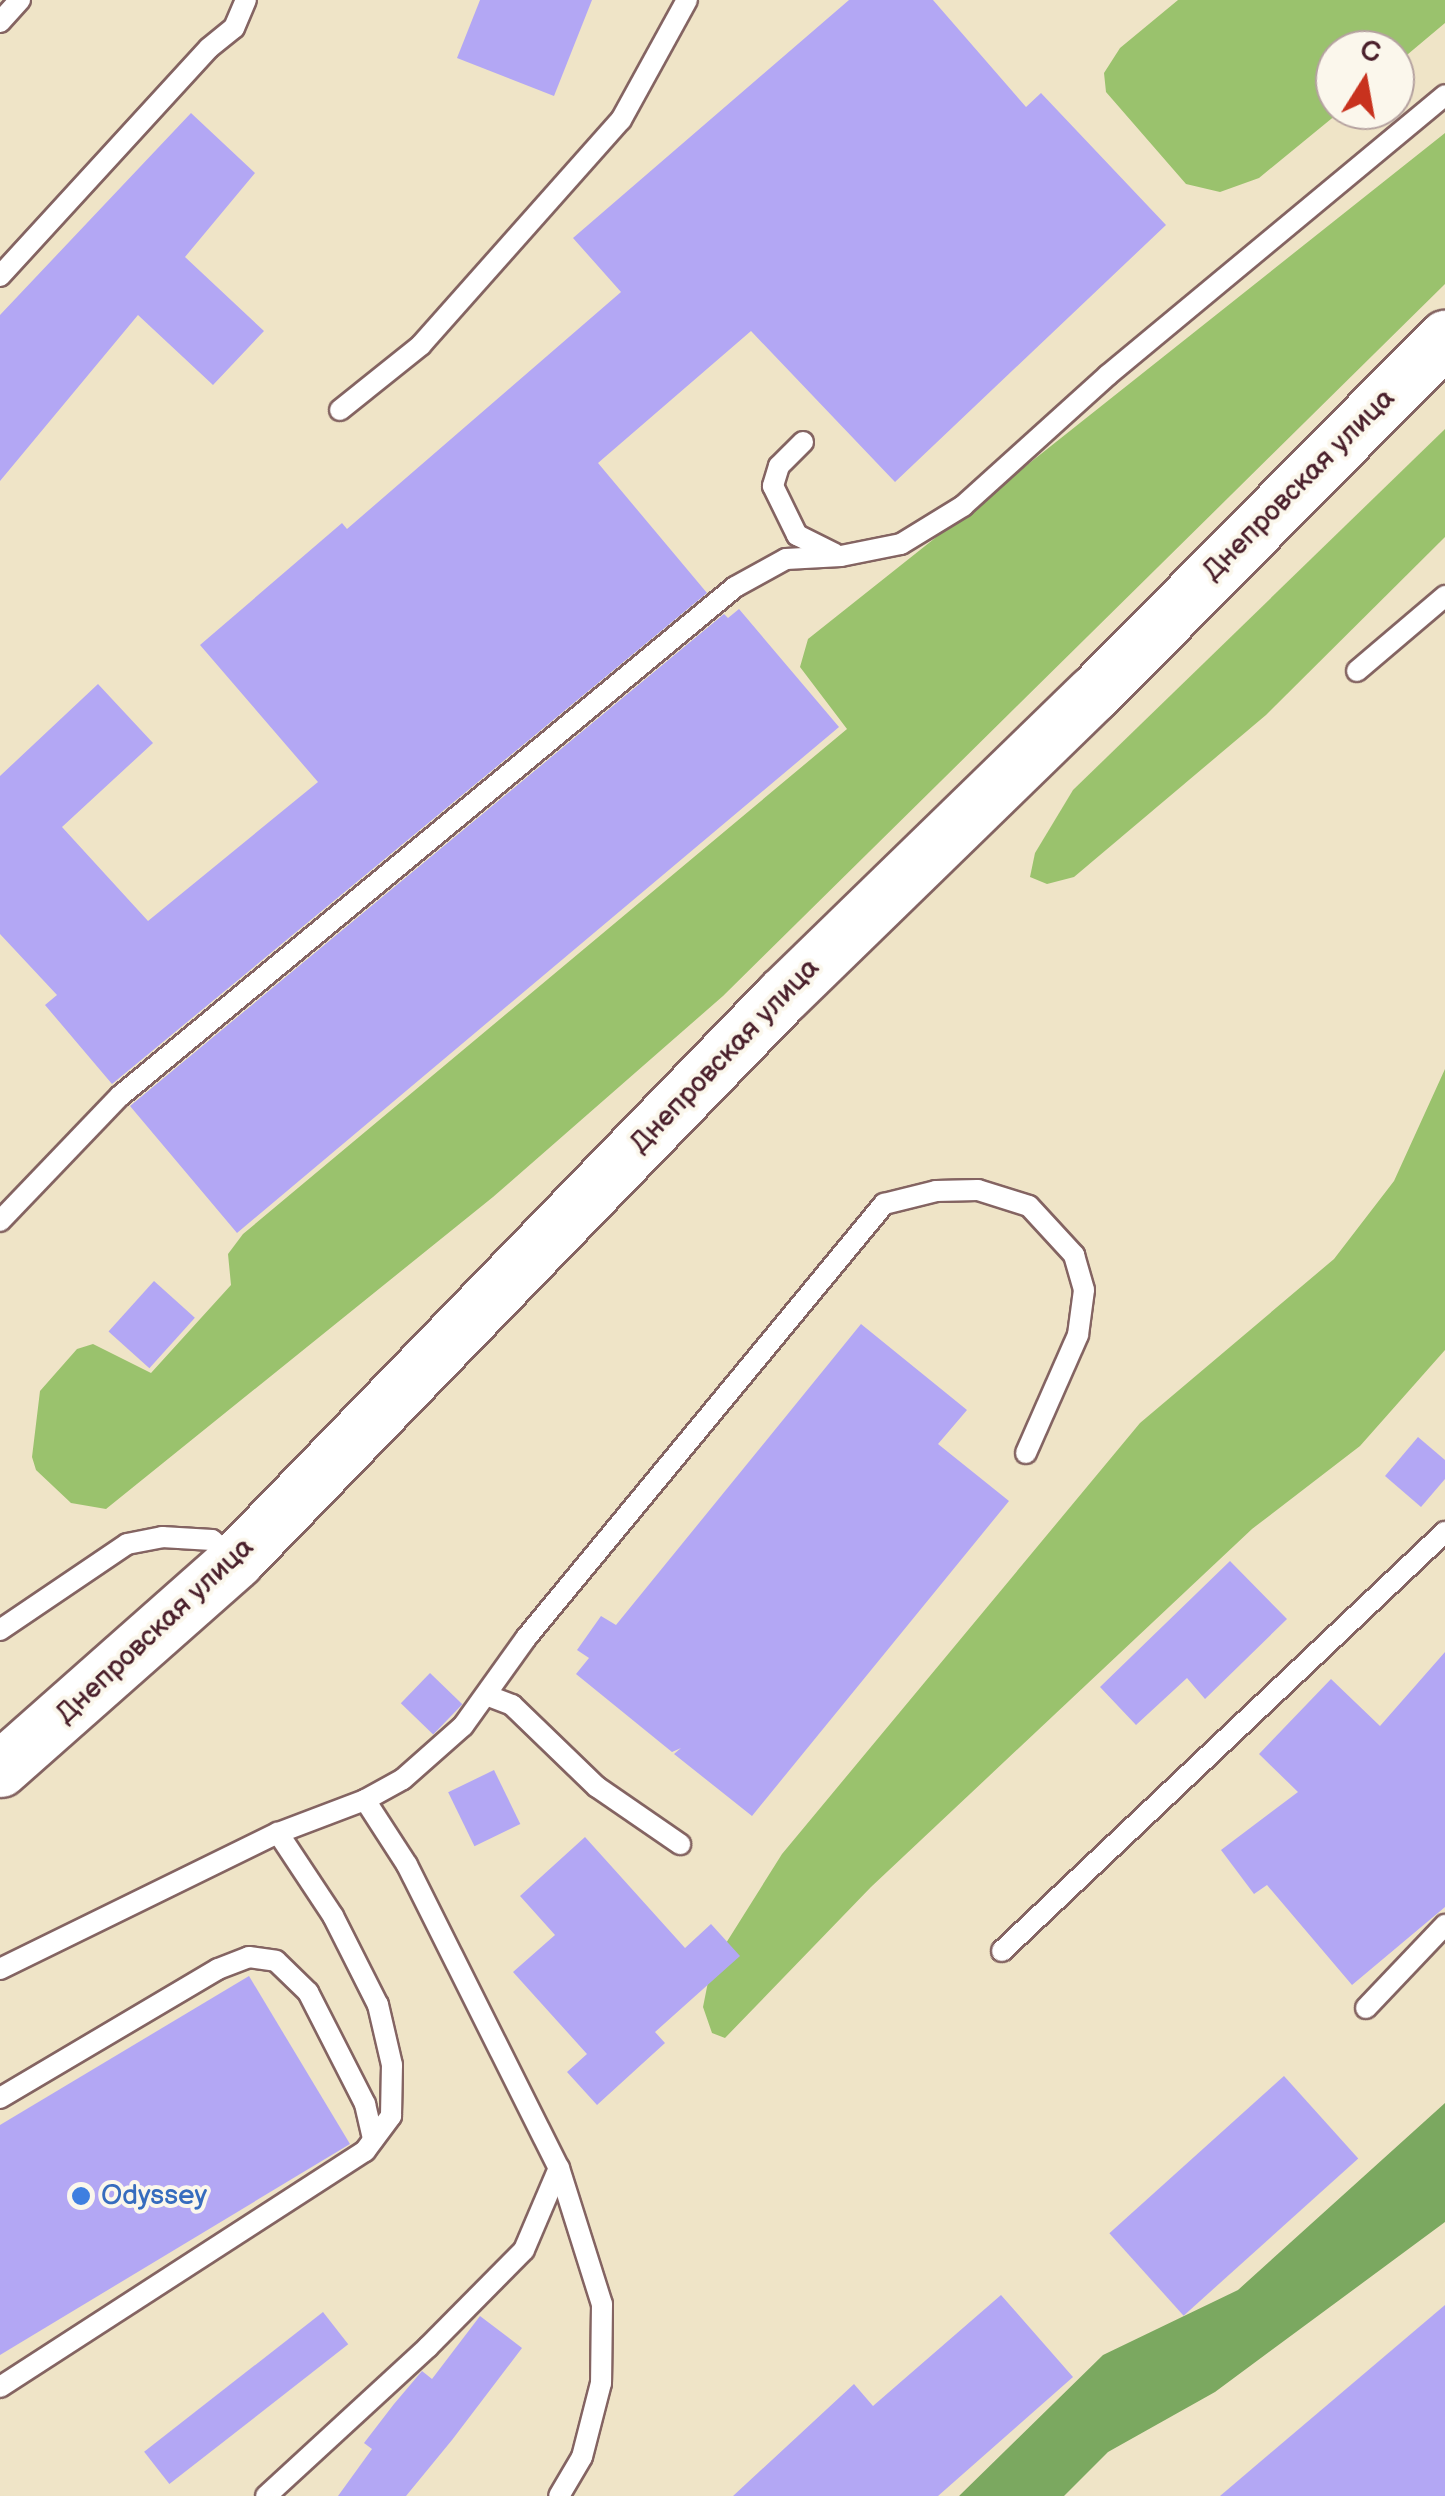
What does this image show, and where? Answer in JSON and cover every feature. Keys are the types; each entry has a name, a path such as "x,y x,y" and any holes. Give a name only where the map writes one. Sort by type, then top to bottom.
{"main road":[{"name":"Днепровская улица","path":"0,1769 236,1560 783,995 1107,680 1445,338"}],"lane":[{"path":"0,22 20,0"},
{"path":"0,276 209,48 234,28 246,0"},
{"path":"340,410 420,345 621,120 687,0"},
{"path":"0,1221 120,1096 735,587 786,560 841,556 901,544 963,506 1108,375 1445,95"},
{"path":"803,442 779,466 773,486 797,535 841,556"},
{"path":"1357,671 1445,596"},
{"path":"0,1969 278,1833 366,1800 416,1769 463,1726 526,1638 884,1204 936,1190 978,1190 1029,1206 1074,1255 1084,1290 1078,1335 1026,1454"},
{"path":"1002,1951 1445,1532"},
{"path":"0,1630 127,1544 162,1537 212,1540 236,1560"},
{"path":"486,1694 512,1705 597,1787 680,1844"},
{"path":"366,1800 407,1865 559,2168 602,2304 601,2383 582,2457 560,2496"},
{"path":"0,2388 364,2151 391,2116 392,2064 378,2005 333,1916 278,1833"},
{"path":"1366,2008 1445,1925"},
{"path":"0,2098 218,1968 249,1957 276,1961 308,1992 359,2090 373,2139"},
{"path":"266,2496 428,2348 524,2250 559,2168"}],"green space":[{"path":"1178,0 1445,0 1445,23 1415,48 1415,30 1315,30 1318,130 1259,178 1220,192 1186,184 1106,92 1104,73 1120,48"},
{"path":"1445,133 1445,284 723,996 493,1197 106,1509 71,1503 36,1470 32,1457 40,1391 77,1349 93,1344 151,1373 231,1285 228,1254 243,1234 847,729 800,667 808,639"},
{"path":"1445,429 1445,537 1266,715 1074,877 1047,884 1030,877 1035,853 1073,790"},
{"path":"1445,1069 1445,1350 1360,1446 1252,1529 871,1887 725,2038 712,2033 703,2007 711,1967 782,1854 1140,1423 1334,1259 1394,1181"},
{"path":"1445,2103 1445,2222 1215,2392 1108,2452 1064,2496 959,2496 1103,2355 1238,2290"}],"building":[{"path":"480,0 592,0 554,96 457,58"},
{"path":"849,0 933,0 1026,107 1041,93 1166,225 895,482 751,331 598,463 707,593 112,1084 45,1005 57,995 0,934 0,776 98,684 153,743 62,827 148,921 318,782 200,645 342,523 347,529 621,292 573,238"},
{"path":"191,113 255,173 185,257 264,331 213,385 138,315 0,481 0,315"},
{"path":"739,609 839,727 237,1233 130,1106 724,614 728,618"},
{"path":"154,1281 195,1318 149,1368 108,1332"},
{"path":"861,1324 967,1410 938,1444 1009,1501 752,1816 674,1754 681,1748 672,1752 576,1674 589,1658 577,1650 601,1616 616,1625"},
{"path":"1418,1437 1445,1460 1445,1479 1421,1507 1385,1476"},
{"path":"1230,1561 1287,1619 1205,1699 1187,1678 1136,1725 1100,1687"},
{"path":"1445,1652 1445,1907 1352,1985 1267,1885 1254,1894 1221,1850 1298,1792 1259,1754 1331,1679 1380,1726"},
{"path":"430,1673 462,1704 433,1734 401,1703"},
{"path":"494,1770 520,1824 474,1846 448,1792"},
{"path":"585,1837 685,1948 711,1924 740,1956 655,2032 665,2043 597,2105 567,2072 587,2054 513,1972 555,1935 520,1896"},
{"path":"249,1976 350,2144 0,2355 0,2125"},
{"path":"1284,2076 1358,2158 1184,2316 1109,2233"},
{"path":"1001,2295 1073,2377 938,2496 733,2496 854,2384 873,2406"},
{"path":"1445,2305 1445,2496 1220,2496"},
{"path":"323,2312 348,2344 169,2484 144,2452"},
{"path":"480,2316 522,2348 452,2440 406,2496 338,2496 372,2449 364,2443 394,2404 422,2371 432,2379"}],"place":[{"name":"Odyssey","path":"81,2196"}]}
